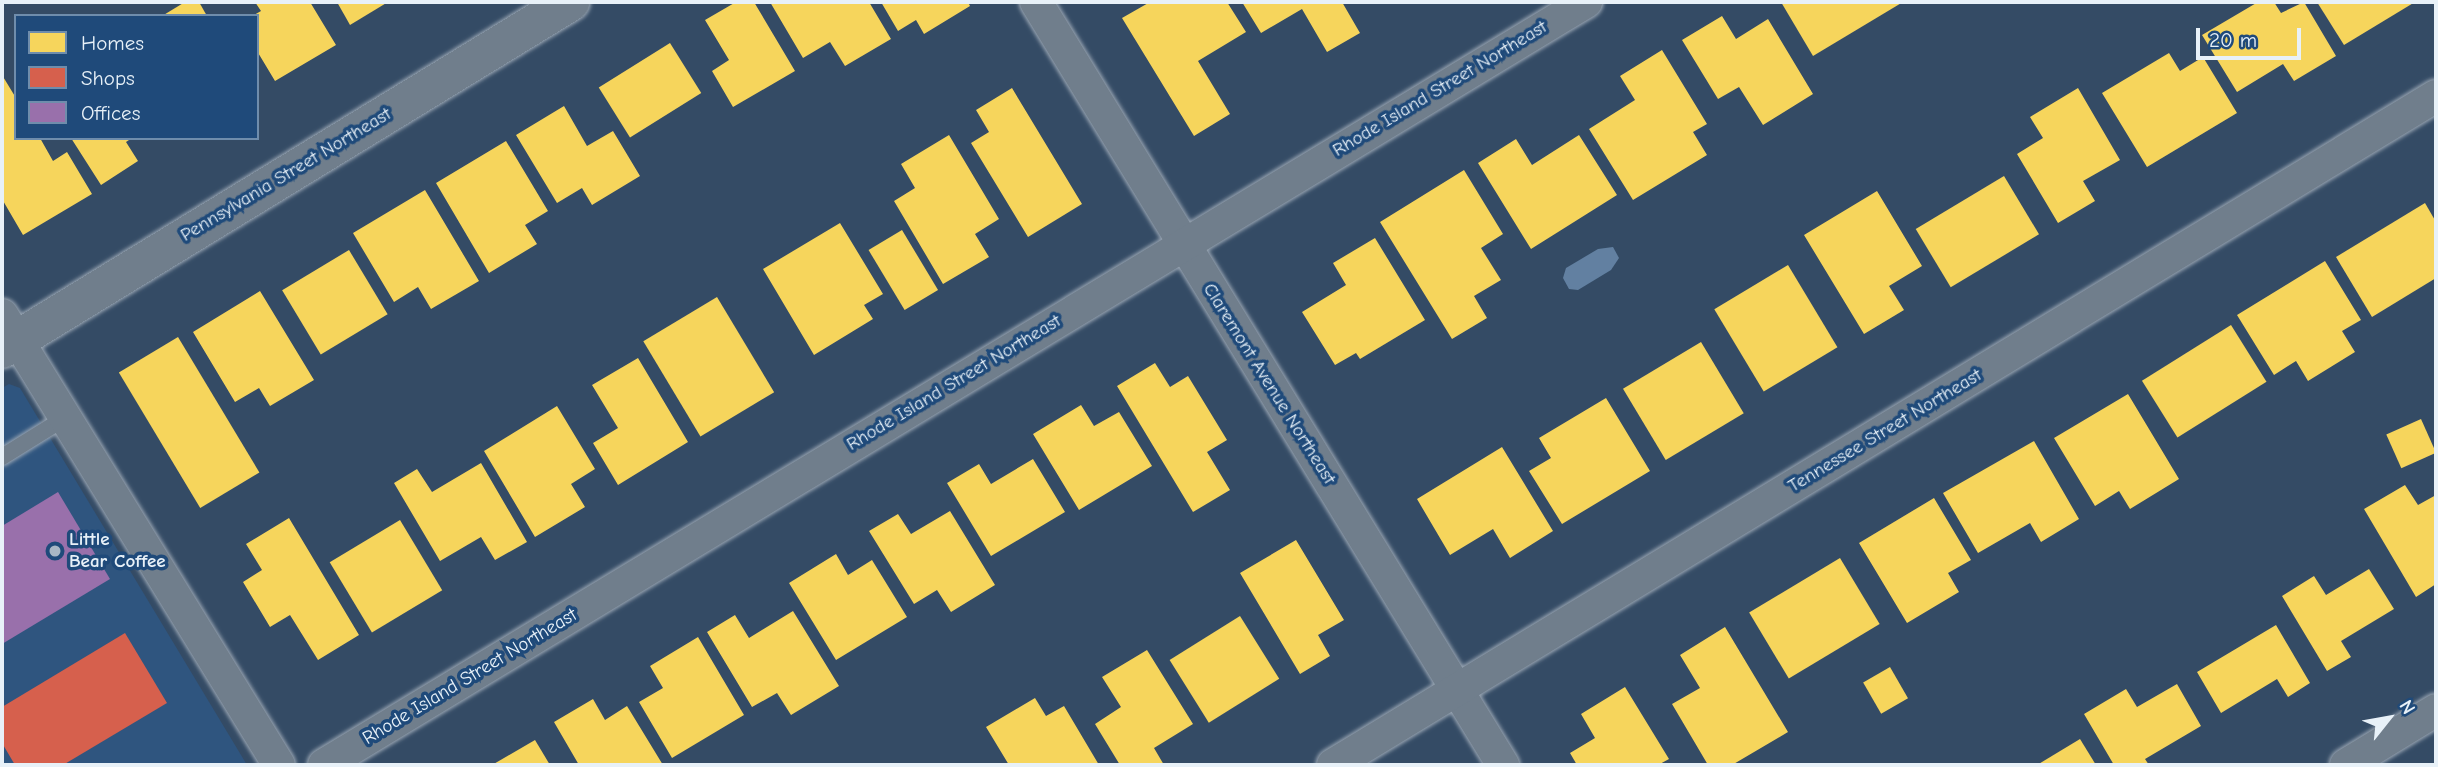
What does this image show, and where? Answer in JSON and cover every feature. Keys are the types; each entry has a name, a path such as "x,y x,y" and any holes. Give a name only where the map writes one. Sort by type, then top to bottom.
{"street":[{"name":"Pennsylvania Street Northeast","path":"7,334 570,2"},
{"name":"Claremont Avenue Northeast","path":"1036,2 1503,765"},
{"name":"Rhode Island Street Northeast","path":"324,765 1586,2"},
{"name":"Tennessee Street Northeast","path":"1333,765 2436,96"},
{"path":"7,334 65,418 279,765"},
{"path":"2346,765 2436,710"}],"lane":[{"path":"2,457 65,418"}],"shaded area":[{"path":"1613,247 1619,258 1611,270 1578,290 1569,289 1563,278 1566,268 1598,249"},
{"path":"9,384 20,388 247,765 2,765 2,388"}],"building: Homes":[{"path":"185,2 199,2 206,14 165,14"},
{"path":"255,2 310,2 336,45 275,81 259,54 259,14 256,14 261,11"},
{"path":"337,2 388,2 350,25"},
{"path":"736,2 754,2 795,71 733,107 712,71 729,60 705,20"},
{"path":"770,2 869,2 891,39 845,66 830,42 803,58"},
{"path":"881,2 968,2 970,6 924,34 916,20 898,31"},
{"path":"1150,2 1227,2 1246,32 1198,61 1230,114 1194,136 1122,18"},
{"path":"1242,2 1342,2 1360,33 1327,52 1302,9 1261,33"},
{"path":"1781,2 1903,2 1813,56"},
{"path":"2258,2 2274,2 2281,13 2304,2 2336,56 2294,81 2283,64 2237,92 2202,35"},
{"path":"2317,2 2415,2 2344,45"},
{"path":"1722,16 1736,39 1768,19 1813,94 1763,125 1739,87 1718,99 1682,40"},
{"path":"670,43 701,93 630,138 599,88"},
{"path":"1662,50 1707,124 1693,132 1707,155 1633,200 1589,129 1635,100 1620,76"},
{"path":"2169,53 2180,71 2203,57 2237,113 2147,167 2102,93"},
{"path":"2,75 14,95 14,140 41,140 53,161 67,152 92,194 23,235 2,199"},
{"path":"1012,88 1082,204 1028,237 971,143 989,132 976,110"},
{"path":"2078,88 2120,160 2083,181 2095,201 2058,223 2017,154 2043,138 2030,117"},
{"path":"564,106 587,146 613,131 640,176 592,205 582,188 557,203 516,135"},
{"path":"949,135 999,219 975,234 989,257 943,284 894,201 915,188 901,164"},
{"path":"1579,135 1617,195 1531,249 1478,163 1516,139 1532,165"},
{"path":"72,140 129,140 126,142 138,161 101,185"},
{"path":"506,141 548,211 525,225 537,244 489,273 436,183"},
{"path":"1464,170 1503,234 1481,248 1501,280 1474,296 1487,318 1452,339 1380,222"},
{"path":"2004,176 2039,234 1951,287 1916,229"},
{"path":"425,190 479,281 431,309 418,287 394,302 353,233"},
{"path":"1877,191 1922,266 1889,286 1904,310 1864,334 1804,235"},
{"path":"2425,203 2436,222 2436,278 2372,317 2336,257"},
{"path":"840,223 883,294 864,305 873,319 814,355 763,269"},
{"path":"902,230 938,290 905,310 869,250"},
{"path":"1375,238 1425,320 1360,359 1356,353 1335,365 1302,312 1346,285 1333,263"},
{"path":"349,250 388,314 321,354 282,290"},
{"path":"2325,261 2361,320 2342,331 2355,352 2308,381 2296,361 2274,375 2237,315"},
{"path":"1788,265 1837,347 1764,392 1714,309"},
{"path":"260,291 314,380 270,406 259,388 235,402 193,332"},
{"path":"717,297 774,392 700,436 643,341"},
{"path":"2231,325 2267,382 2177,437 2142,381"},
{"path":"178,337 259,472 200,508 119,373"},
{"path":"1701,342 1744,413 1666,460 1623,389"},
{"path":"638,358 688,442 618,485 593,443 618,428 592,385"},
{"path":"1155,363 1170,387 1188,376 1227,440 1207,452 1230,490 1193,512 1117,386"},
{"path":"2128,394 2179,479 2130,509 2119,491 2095,506 2054,438"},
{"path":"1606,398 1650,471 1562,524 1529,471 1551,458 1539,438"},
{"path":"1081,405 1094,426 1119,412 1152,466 1079,510 1033,434"},
{"path":"557,406 595,469 571,484 585,507 535,537 484,451"},
{"path":"2421,419 2436,453 2401,468 2386,434"},
{"path":"2034,441 2079,519 2041,542 2030,523 1978,553 1943,493"},
{"path":"1502,447 1553,531 1510,558 1493,529 1450,555 1417,499"},
{"path":"1033,459 1065,512 991,556 947,483 979,464 991,484"},
{"path":"481,463 527,542 495,560 481,537 440,561 394,483 417,469 432,492"},
{"path":"2405,485 2418,505 2436,495 2436,584 2416,597 2364,509"},
{"path":"1934,498 1971,560 1948,573 1959,592 1907,623 1859,543"},
{"path":"950,511 995,585 951,612 937,590 914,604 869,531 898,514 911,534"},
{"path":"289,518 359,635 318,660 290,615 270,627 243,582 262,570 246,544"},
{"path":"400,520 442,590 372,633 330,562"},
{"path":"1296,540 1344,620 1318,635 1330,656 1300,674 1240,573"},
{"path":"836,554 848,575 872,560 907,617 836,660 789,583"},
{"path":"1840,558 1880,624 1789,679 1749,613"},
{"path":"2369,569 2394,609 2341,641 2351,657 2327,671 2282,596 2314,576 2326,595"},
{"path":"793,611 839,686 791,715 777,693 752,707 707,632 735,615 749,638"},
{"path":"1240,616 1279,679 1209,723 1170,660"},
{"path":"2276,625 2310,683 2288,697 2277,679 2221,713 2197,672"},
{"path":"1725,627 1788,732 1732,765 1708,765 1672,704 1700,688 1680,655"},
{"path":"698,637 744,715 672,758 639,702 663,688 650,666"},
{"path":"1147,650 1193,724 1154,748 1164,765 1120,765 1095,724 1121,707 1102,677"},
{"path":"1890,667 1908,698 1881,714 1863,682"},
{"path":"2177,684 2201,726 2145,759 2149,765 2114,765 2084,714 2126,689 2137,707"},
{"path":"1625,687 1669,759 1658,765 1577,765 1570,753 1595,738 1581,714"},
{"path":"1035,698 1046,716 1064,706 1099,765 1009,765 986,727"},
{"path":"593,699 605,720 627,706 663,765 579,765 554,722"},
{"path":"2080,739 2096,765 2037,765"},
{"path":"535,740 550,765 492,765"}],"building: Shops":[{"path":"125,633 167,703 63,765 15,765 2,743 2,707"}],"building: Offices":[{"path":"58,492 110,579 2,644 2,526"}],"place":[{"name":"Little Bear Coffee","path":"55,551"}]}
